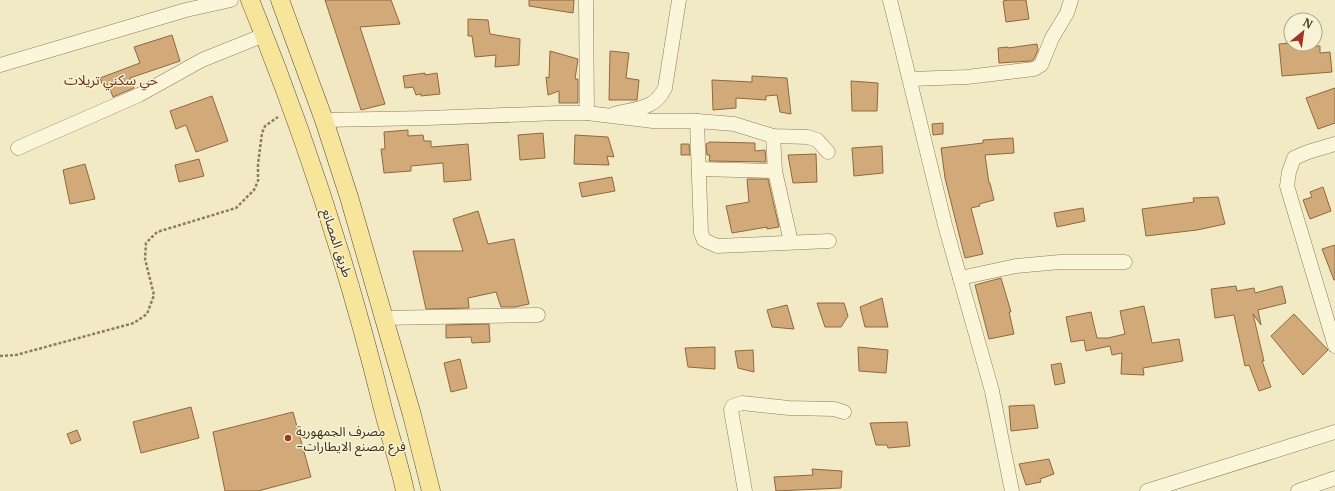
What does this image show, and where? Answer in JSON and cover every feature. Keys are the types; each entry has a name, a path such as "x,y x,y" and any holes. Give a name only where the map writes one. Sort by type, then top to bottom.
{"main road":[{"name":"طريق المصانع","path":"250,0 292,109 324,202 362,321 405,491"},
{"name":"طريق المصانع","path":"280,0 324,120 412,415 431,491"}],"street":[{"path":"0,65 186,10 231,0"},
{"path":"586,0 587,113"},
{"path":"608,115 653,104 660,98 665,88 679,0"},
{"path":"890,0 945,225 992,391 1012,491"},
{"path":"910,79 967,77 1034,69 1041,65 1052,38 1067,13 1071,0"},
{"path":"18,148 139,95 202,60 264,35"},
{"path":"324,120 436,118 559,112 587,113 653,121 697,121 734,124 773,136 808,137 817,140 828,152"},
{"path":"697,121 701,233 704,240 717,246 829,241"},
{"path":"773,136 775,171 791,242"},
{"path":"1335,144 1294,158 1289,172 1287,186 1335,346"},
{"path":"699,169 775,171"},
{"path":"960,278 1016,266 1060,262 1125,262"},
{"path":"384,318 538,315"},
{"path":"745,491 731,410 732,406 742,403 789,408 834,409 844,412"},
{"path":"1146,491 1335,432"},
{"path":"1298,491 1335,478"}],"path":[{"path":"0,356 16,355 134,323 147,314 154,295 146,259 146,243 157,232 236,208 254,190 258,181 258,164 265,126 292,109"}],"building":[{"path":"325,0 391,0 400,24 360,27 385,104 361,110"},
{"path":"529,0 574,0 573,13 529,6"},
{"path":"1026,0 1029,19 1006,22 1003,1"},
{"path":"468,19 488,20 490,34 520,39 519,65 495,67 496,55 475,57 472,36 468,36"},
{"path":"172,35 180,61 130,78 134,88 113,97 108,84 103,86 100,78 140,63 134,47"},
{"path":"1037,44 1038,50 1034,59 1031,61 999,63 998,48"},
{"path":"1279,44 1283,44 1283,52 1330,52 1332,72 1282,76"},
{"path":"550,51 578,59 575,79 578,79 578,103 559,103 559,91 548,95 546,77 549,78"},
{"path":"610,51 629,53 626,78 639,80 637,100 609,100"},
{"path":"425,73 425,75 437,73 440,94 421,96 421,94 416,95 413,87 405,88 403,76"},
{"path":"752,76 787,78 791,114 780,112 777,95 766,96 766,100 736,98 736,108 713,110 712,80 752,82"},
{"path":"851,81 878,83 877,111 852,111"},
{"path":"1335,88 1335,123 1318,129 1306,98"},
{"path":"212,96 228,141 196,152 186,125 176,129 170,111"},
{"path":"943,123 943,134 933,135 932,124"},
{"path":"408,130 408,136 423,135 424,141 431,141 431,147 468,144 471,180 444,182 443,163 411,166 411,171 384,173 381,149 385,149 384,132"},
{"path":"543,133 545,158 520,160 518,135"},
{"path":"575,135 608,137 614,157 607,156 609,165 574,164"},
{"path":"1013,138 1014,153 985,155 989,183 994,200 971,208 983,254 965,258 945,178 941,148 983,143 983,140"},
{"path":"710,142 755,143 755,151 765,150 766,162 709,161 710,155 707,155 706,144"},
{"path":"681,144 689,144 690,155 681,155"},
{"path":"882,146 883,173 854,176 852,148"},
{"path":"816,154 817,182 793,183 788,155"},
{"path":"199,159 204,176 179,182 175,165"},
{"path":"85,164 95,199 70,204 63,170"},
{"path":"612,177 615,191 582,197 579,183"},
{"path":"747,179 768,179 779,227 767,229 767,227 732,233 726,206 749,202"},
{"path":"1323,187 1331,211 1310,219 1303,200 1312,197 1310,192"},
{"path":"1218,197 1225,224 1197,230 1146,236 1142,209 1194,202 1193,198"},
{"path":"1083,208 1085,221 1057,227 1054,213"},
{"path":"478,211 488,244 514,239 529,304 515,307 501,307 496,292 468,298 469,308 426,309 413,251 463,251 453,219"},
{"path":"1335,245 1335,280 1334,280 1322,249"},
{"path":"1001,278 1011,312 1009,312 1014,334 989,339 975,285"},
{"path":"1236,286 1237,291 1254,288 1255,293 1282,286 1286,303 1258,310 1261,325 1253,314 1264,361 1262,361 1271,387 1259,391 1249,365 1245,366 1234,315 1215,318 1211,289"},
{"path":"882,298 888,327 865,327 860,307"},
{"path":"817,303 844,303 848,316 841,327 825,327"},
{"path":"787,305 794,329 772,327 767,310"},
{"path":"1144,306 1152,343 1179,339 1183,361 1143,368 1144,375 1121,374 1122,353 1112,355 1110,346 1086,351 1084,340 1071,342 1066,317 1091,312 1097,338 1108,338 1125,334 1120,311"},
{"path":"1294,314 1328,350 1303,375 1271,336"},
{"path":"489,324 490,342 472,343 471,337 446,338 446,325"},
{"path":"715,347 715,369 688,367 685,348"},
{"path":"858,347 888,350 886,373 859,371"},
{"path":"753,350 754,372 738,368 735,351"},
{"path":"460,359 467,388 451,392 444,363"},
{"path":"1061,363 1065,383 1055,385 1051,365"},
{"path":"1034,405 1038,428 1011,431 1009,406"},
{"path":"191,407 199,438 141,453 133,422"},
{"path":"293,412 311,477 258,491 225,491 213,432"},
{"path":"907,422 910,446 888,448 887,445 876,445 870,423"},
{"path":"77,430 81,440 71,444 67,434"},
{"path":"1049,459 1054,474 1040,479 1041,482 1026,485 1019,464"},
{"path":"812,469 842,471 841,488 776,491 774,477 813,475"}],"place":[{"name":"مصرف الجمهورية -فرع مصنع الايطارات","path":"288,438"}],"district":[{"name":"حي سكني تريلات","path":"111,80"}]}
